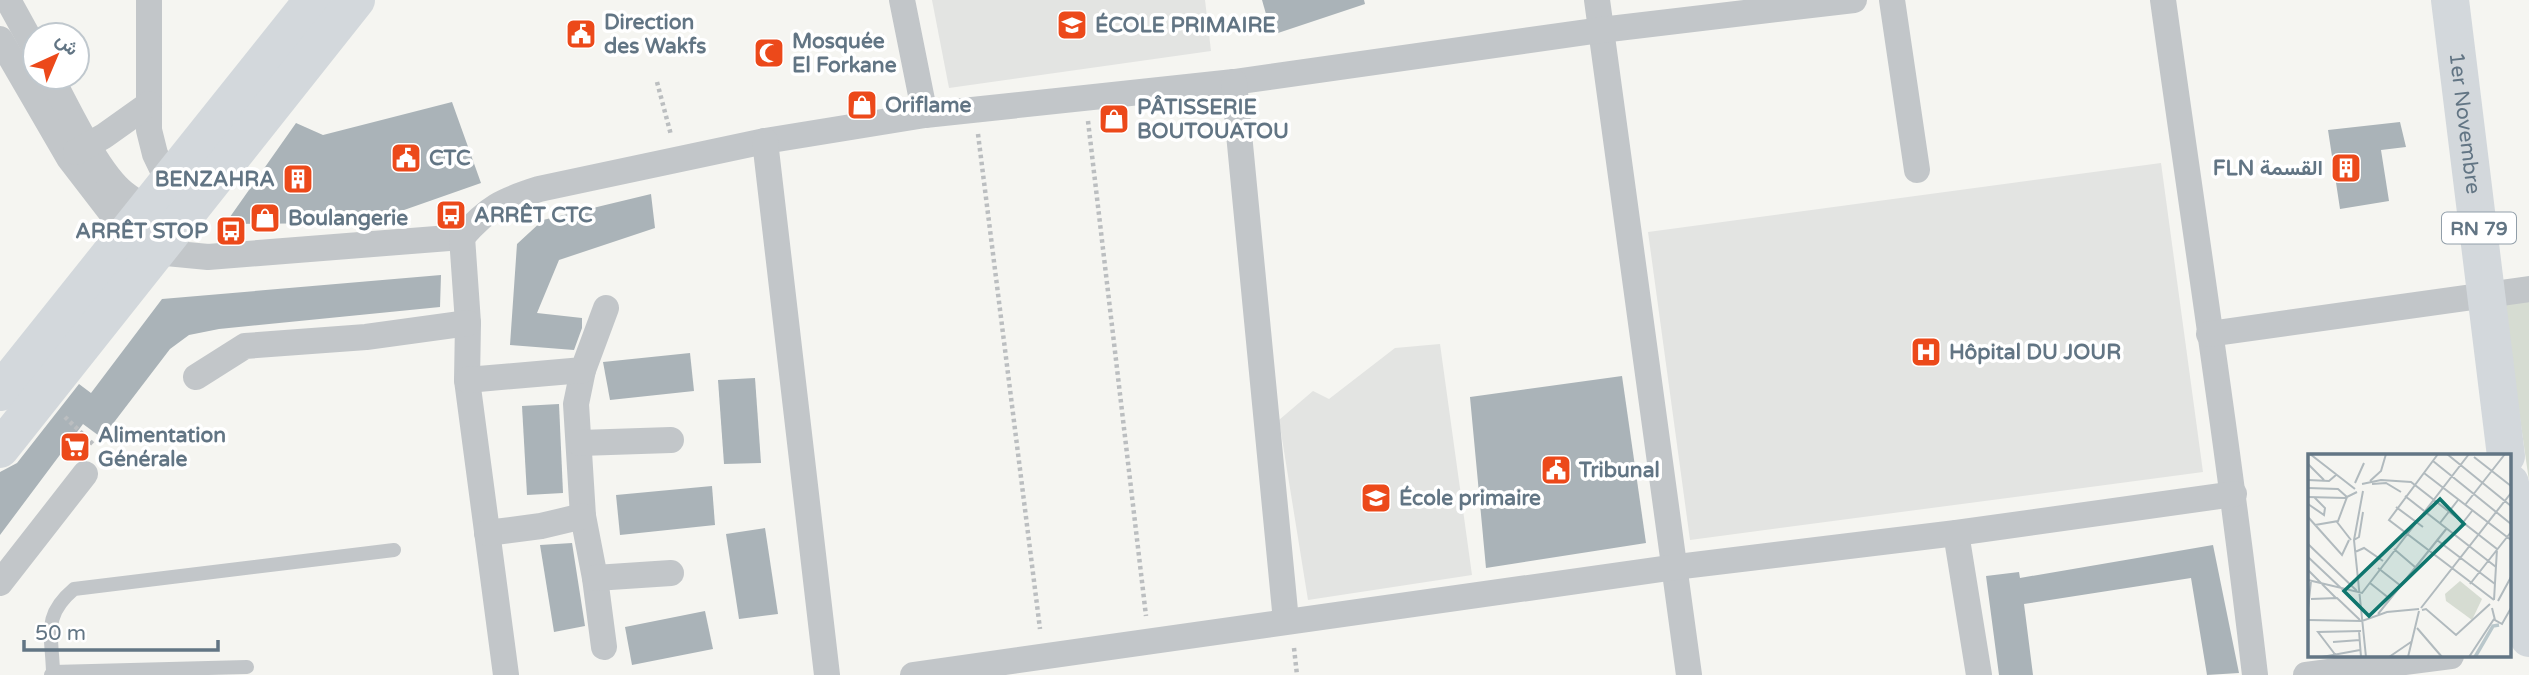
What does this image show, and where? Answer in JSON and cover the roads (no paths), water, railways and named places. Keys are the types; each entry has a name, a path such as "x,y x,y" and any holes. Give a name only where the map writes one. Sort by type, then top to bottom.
{"main road":[{"path":"0,449 154,220 313,0"},
{"path":"1,390 356,0"},
{"name":"1er Novembre","path":"2450,0 2506,454"},
{"path":"2512,499 2529,638"}],"street":[{"path":"8,0 21,24"},
{"path":"149,0 149,130 155,154 154,220"},
{"path":"902,0 925,114"},
{"path":"1597,0 1689,675"},
{"path":"0,39 78,151 154,220 208,257 462,237 484,212 512,197 552,186 765,141 925,114 1234,82 1601,30 1854,0"},
{"path":"1892,0 1917,170"},
{"path":"2163,0 2234,494 2255,675"},
{"path":"1234,82 1286,621"},
{"path":"56,91 78,151"},
{"path":"78,151 149,104"},
{"path":"765,141 827,675"},
{"path":"462,237 468,323 467,380 506,675"},
{"path":"2209,334 2529,289"},
{"path":"604,647 583,516 576,404 583,370 606,308"},
{"path":"195,377 245,346 366,337 468,323"},
{"path":"467,380 583,370"},
{"path":"580,443 671,440"},
{"path":"0,583 85,474"},
{"path":"913,675 1675,567 1956,533 2234,494"},
{"path":"487,533 541,526 583,516"},
{"path":"1956,533 1979,675"},
{"path":"595,578 671,573"},
{"path":"2306,675 2436,658"}],"lane":[{"path":"247,667 52,674 51,617 60,600 74,589 394,550"}],"place":[{"name":"ÉCOLE PRIMAIRE","path":"1072,25"},
{"name":"Direction des Wakfs","path":"581,34"},
{"name":"Mosquée El Forkane","path":"769,53"},
{"name":"Oriflame","path":"862,105"},
{"name":"PÂTISSERIE BOUTOUATOU","path":"1114,119"},
{"name":"CTC","path":"406,158"},
{"name":"FLN القسمة","path":"2346,168"},
{"name":"BENZAHRA","path":"298,179"},
{"name":"ARRÊT CTC","path":"451,215"},
{"name":"Boulangerie","path":"265,218"},
{"name":"ARRÊT STOP","path":"231,231"},
{"name":"Hôpital DU JOUR","path":"1926,352"},
{"name":"Alimentation Générale","path":"75,447"},
{"name":"Tribunal","path":"1556,470"},
{"name":"École primaire","path":"1376,498"}]}
